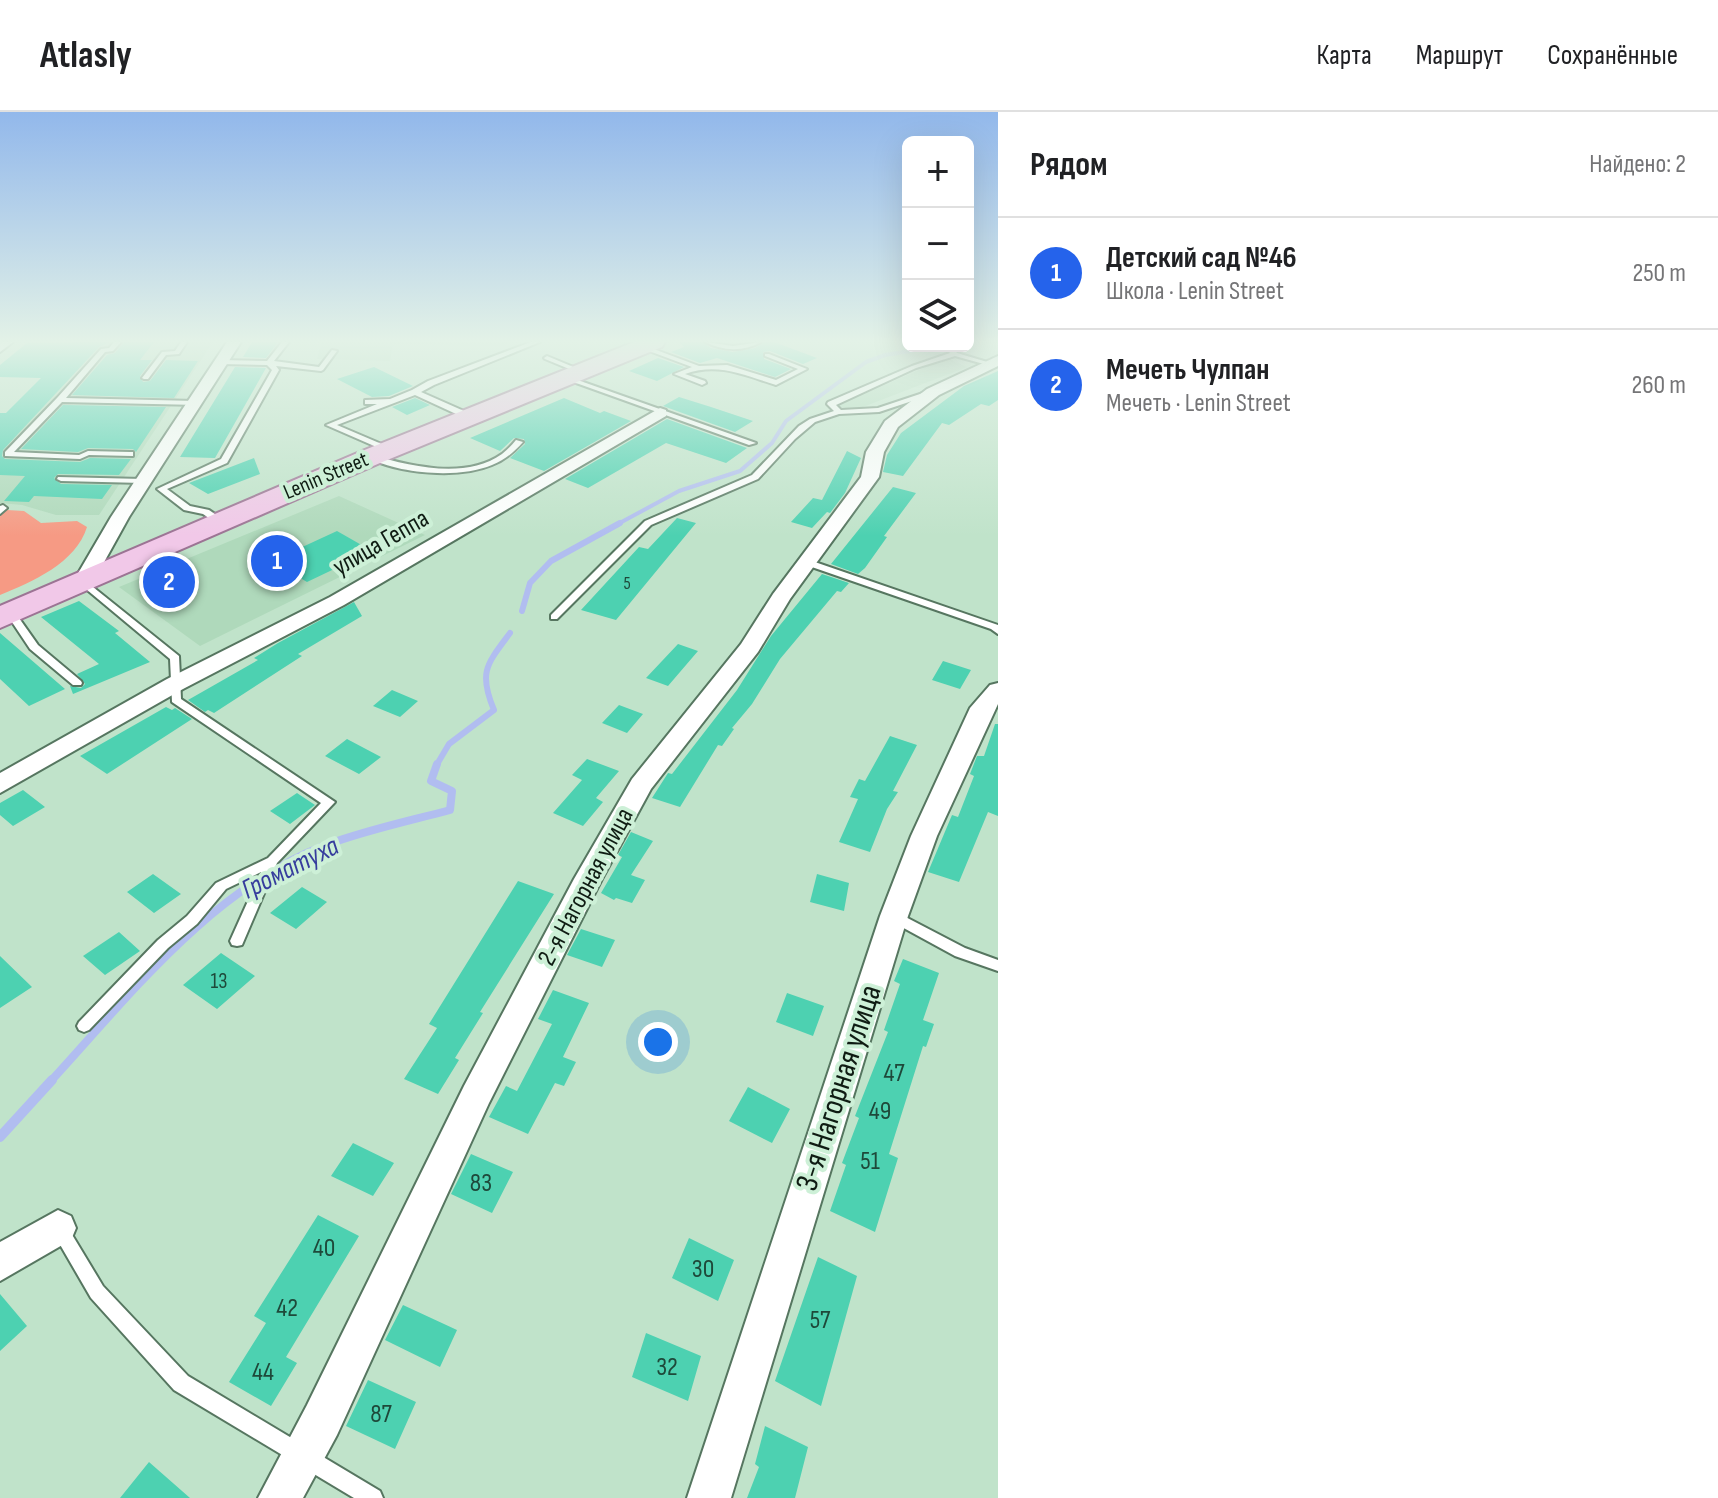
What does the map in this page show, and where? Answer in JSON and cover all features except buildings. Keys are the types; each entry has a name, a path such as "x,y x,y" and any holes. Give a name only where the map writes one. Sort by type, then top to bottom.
{"main road":[{"name":"Lenin Street","path":"6,615 219,521 496,407"}],"street":[{"path":"83,582 143,481 193,407"},
{"name":"2-я Нагорная улица","path":"280,1498 476,1096 641,785 750,647 780,598 870,477 875,452 891,424 914,407"},
{"name":"улица Геппа","path":"0,784 175,684 337,601 660,413"},
{"name":"3-я Нагорная улица","path":"709,1498 894,916 924,836 982,708 998,690"},
{"path":"0,1263 58,1228"}],"lane":[{"path":"54,407 8,454 80,457 88,453 130,454"},
{"path":"219,521 206,512 187,508 161,489 224,461 255,407"},
{"path":"377,407 330,425 380,454 417,470 469,468 508,456 519,442"},
{"path":"447,407 470,417"},
{"path":"646,407 752,443"},
{"path":"834,407 839,412"},
{"path":"554,617 648,523 755,477 768,467 792,436 826,413 889,407"},
{"path":"61,479 143,481"},
{"path":"809,563 995,627 998,631"},
{"path":"83,582 175,658 176,700 329,802 272,861 221,886 192,920 163,944 84,1026"},
{"path":"6,615 34,647 77,683"},
{"path":"237,941 272,861"},
{"path":"894,916 960,952 998,966"},
{"path":"58,1228 97,1292 181,1383 373,1498"}],"shaded area":[{"path":"13,407 170,407 99,515 56,515 22,505 0,503 0,419"},
{"path":"839,407 864,407 855,410"},
{"path":"339,496 425,535 200,646 119,587"},
{"path":"7,510 24,511 41,523 77,521 87,527 81,540 63,561 39,577 0,595 0,514"}],"waterway":[{"name":"Громатуха","path":"616,525 679,491 740,471 772,443 786,421 805,407"},
{"name":"Громатуха","path":"522,611 530,583 551,561 620,523"},
{"name":"Громатуха","path":"437,765 449,744 494,710 487,686 487,669 510,633"},
{"name":"Громатуха","path":"50,1082 175,947 246,888 285,864 326,845 450,810 452,791 431,781 437,765"},
{"name":"Громатуха","path":"0,1137 52,1080"}],"place":[{"name":"Детский сад №46","path":"277,561"},
{"name":"Мечеть Чулпан","path":"169,582"}]}
